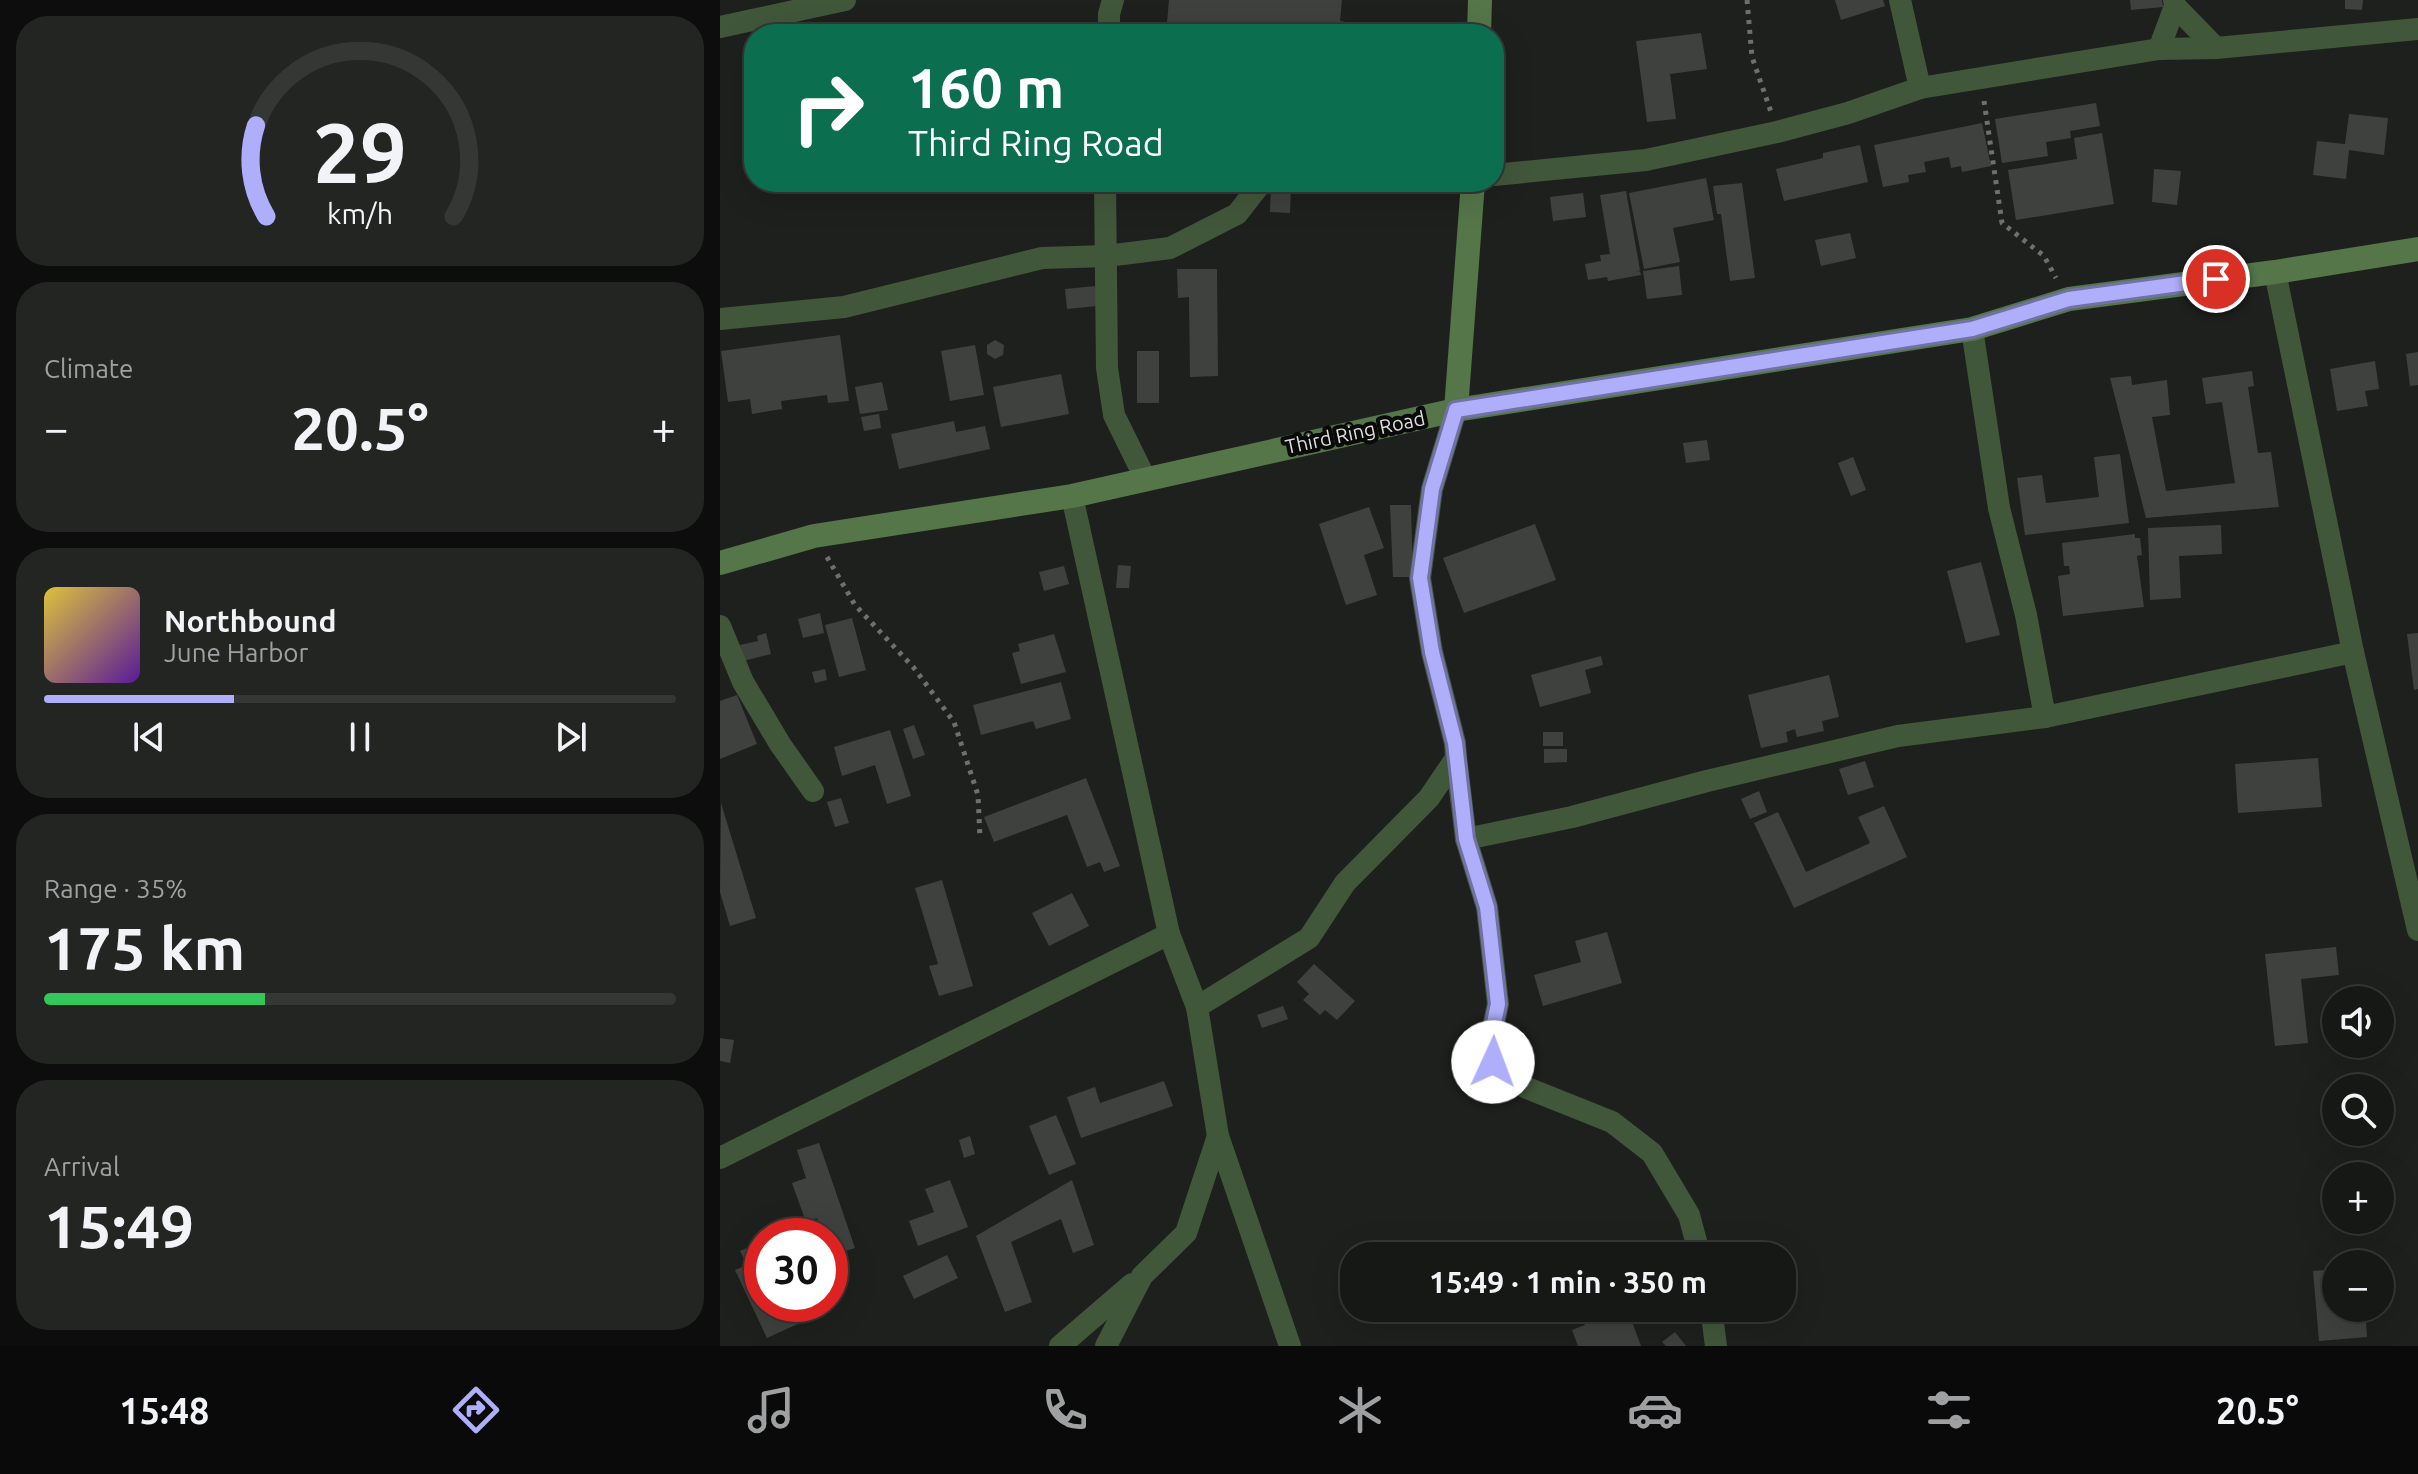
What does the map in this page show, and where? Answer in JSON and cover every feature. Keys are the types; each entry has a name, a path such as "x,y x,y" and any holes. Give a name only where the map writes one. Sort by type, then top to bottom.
{"street":[{"path":"720,27 822,2 845,0"},
{"path":"1109,24 1113,0"},
{"path":"1479,24 1480,0"},
{"path":"1900,0 1920,88"},
{"path":"2159,49 2174,3 2216,48"},
{"path":"1504,174 1646,160 1777,132 1848,113 1920,88 2159,49 2216,48 2418,29"},
{"path":"1105,192 1107,368 1114,415 1145,478"},
{"path":"720,319 844,307 1042,258 1107,256 1170,248 1237,214 1254,192"},
{"path":"1472,192 1456,410 1432,489 1420,578 1432,652 1455,743 1466,839 1487,907 1498,1004 1489,1046 1493,1062 1503,1075 1527,1088 1612,1122 1652,1153 1689,1215 1696,1242"},
{"name":"Third Ring Road","path":"720,563 814,536 1072,496 1456,410 1972,329 2069,299 2275,272 2418,249"},
{"path":"2275,272 2353,652 2418,930"},
{"path":"1972,329 1999,508 2026,615 2045,717"},
{"path":"1072,496 1169,934 1197,1007 1218,1136 1290,1346"},
{"path":"720,626 743,682 813,791"},
{"path":"1466,839 1572,817 1898,736 2045,717 2353,652"},
{"path":"1197,1007 1309,938 1345,883 1429,798 1456,758"},
{"path":"720,1158 1169,934"},
{"path":"1060,1346 1142,1276 1186,1233 1218,1136"},
{"path":"1106,1346 1142,1276"},
{"path":"1713,1322 1716,1346"}],"path":[{"path":"1747,0 1752,57 1777,132"},
{"path":"1978,78 1990,133 2002,223 2044,256 2069,299"},
{"path":"814,536 855,605 914,668 954,722 978,795 980,838"}],"building":[{"path":"1169,0 1342,0 1340,21 1351,23 1351,24 1167,24"},
{"path":"1835,0 1883,0 1885,6 1841,20"},
{"path":"2130,0 2162,0 2163,7 2131,10"},
{"path":"2345,0 2363,0 2362,10 2345,9"},
{"path":"1701,33 1707,69 1670,74 1676,119 1647,122 1636,41"},
{"path":"2096,103 2100,126 2070,131 2071,138 2046,142 2048,156 2002,163 1995,119"},
{"path":"2349,114 2388,118 2384,155 2349,150 2346,179 2313,175 2317,141 2345,144"},
{"path":"1982,123 1991,166 1962,172 1961,166 1951,168 1949,157 1924,162 1926,172 1908,175 1909,182 1883,187 1874,145"},
{"path":"2102,133 2114,204 2016,220 2008,170 2077,159 2074,138"},
{"path":"1860,145 1868,182 1784,201 1776,169 1823,158 1823,153"},
{"path":"2154,169 2181,171 2177,205 2152,202"},
{"path":"1706,178 1714,220 1673,228 1680,262 1644,269 1629,193"},
{"path":"1742,183 1755,278 1730,281 1721,214 1717,214 1713,186"},
{"path":"1626,191 1640,270 1636,272 1640,271 1641,275 1608,281 1607,277 1588,280 1585,264 1601,261 1600,255 1610,254 1600,195"},
{"path":"1271,192 1291,192 1290,213 1270,212"},
{"path":"1583,193 1586,217 1553,221 1550,197"},
{"path":"1850,233 1856,258 1821,266 1815,240"},
{"path":"1679,266 1682,295 1647,299 1643,271"},
{"path":"1177,269 1217,269 1218,376 1190,377 1189,297 1178,298"},
{"path":"1095,286 1097,306 1067,309 1065,289"},
{"path":"840,335 849,401 828,403 827,395 781,401 782,409 752,414 750,399 728,402 721,351"},
{"path":"995,340 1004,345 1003,355 995,359 987,354 987,345"},
{"path":"975,345 984,395 950,401 941,351"},
{"path":"1137,351 1159,351 1159,403 1137,403"},
{"path":"2418,352 2418,385 2410,386 2406,354"},
{"path":"2375,361 2379,389 2365,391 2368,406 2337,411 2330,369"},
{"path":"2252,371 2254,386 2248,387 2258,453 2271,452 2279,507 2146,518 2110,378 2131,376 2132,385 2167,380 2170,415 2152,417 2166,491 2235,483 2222,402 2206,404 2202,378"},
{"path":"1061,374 1069,414 1001,427 993,387"},
{"path":"882,382 888,410 860,414 855,387"},
{"path":"879,414 881,428 864,431 861,417"},
{"path":"954,421 956,432 985,426 990,449 899,469 891,434"},
{"path":"1707,440 1710,460 1686,463 1683,443"},
{"path":"2120,454 2129,523 2025,535 2017,478 2042,475 2046,503 2099,497 2094,457"},
{"path":"1853,457 1866,490 1851,496 1838,463"},
{"path":"1390,505 1411,505 1413,577 1393,577"},
{"path":"1369,507 1384,548 1364,555 1377,595 1346,605 1319,524"},
{"path":"1535,524 1556,580 1464,613 1443,558"},
{"path":"2221,525 2222,554 2179,556 2181,598 2150,600 2148,528"},
{"path":"2135,534 2135,538 2140,538 2142,555 2137,556 2144,607 2063,616 2058,576 2070,574 2069,566 2064,566 2062,543"},
{"path":"1981,562 2000,635 1966,643 1947,571"},
{"path":"1118,565 1131,566 1129,588 1116,588"},
{"path":"1064,566 1069,584 1044,591 1039,572"},
{"path":"820,613 824,633 803,638 798,619"},
{"path":"852,618 866,670 839,677 825,625"},
{"path":"766,633 771,654 743,661 740,645 758,641 757,636"},
{"path":"2418,633 2418,689 2414,690 2407,634"},
{"path":"1054,634 1066,672 1021,684 1012,653 1020,651 1018,644"},
{"path":"1601,656 1603,665 1585,670 1591,693 1540,707 1531,675"},
{"path":"825,669 827,680 815,683 812,672"},
{"path":"1829,675 1839,717 1822,721 1824,731 1797,737 1795,729 1786,732 1788,742 1761,748 1748,695"},
{"path":"1061,682 1071,719 1036,729 1033,721 981,735 973,705"},
{"path":"737,695 757,744 720,759 720,701"},
{"path":"914,725 925,755 913,759 903,729"},
{"path":"890,730 911,796 887,804 875,765 842,776 834,747"},
{"path":"1543,732 1563,732 1563,746 1543,746"},
{"path":"1544,749 1567,749 1567,762 1544,763"},
{"path":"2318,758 2322,807 2238,813 2235,764"},
{"path":"1865,761 1874,787 1848,795 1839,769"},
{"path":"1086,778 1120,866 1104,872 1100,862 1087,867 1067,815 994,842 984,817"},
{"path":"1759,791 1767,812 1750,819 1741,799"},
{"path":"841,798 849,823 835,827 827,802"},
{"path":"721,803 756,918 730,926 720,892"},
{"path":"1884,806 1907,857 1794,908 1754,823 1778,812 1806,872 1870,843 1858,817"},
{"path":"942,880 973,986 939,996 929,966 938,964 915,888"},
{"path":"1072,893 1089,926 1049,946 1032,913"},
{"path":"1607,932 1622,983 1543,1006 1534,975 1581,962 1575,941"},
{"path":"2336,947 2339,975 2301,979 2308,1043 2275,1046 2265,954"},
{"path":"1314,964 1355,1001 1337,1020 1325,1010 1320,1015 1303,1000 1309,994 1297,982"},
{"path":"1283,1006 1288,1019 1262,1028 1257,1015"},
{"path":"720,1038 734,1040 730,1063 720,1061"},
{"path":"1164,1081 1173,1106 1081,1138 1067,1097 1095,1087 1100,1103"},
{"path":"1056,1115 1076,1164 1049,1175 1029,1126"},
{"path":"970,1136 975,1154 964,1158 959,1140"},
{"path":"819,1143 845,1218 805,1218 792,1183 806,1178 797,1150"},
{"path":"950,1180 968,1227 918,1246 909,1221 934,1212 925,1189"},
{"path":"1072,1180 1094,1245 1073,1253 1061,1219 1011,1242 1032,1302 1005,1312 976,1236"},
{"path":"848,1228 855,1248 848,1250"},
{"path":"947,1255 958,1278 914,1299 903,1276"},
{"path":"744,1266 744,1289 735,1270"},
{"path":"2322,1270 2322,1322 2366,1322 2367,1337 2319,1341 2313,1271"},
{"path":"759,1322 802,1322 767,1338"},
{"path":"1584,1322 1632,1322 1641,1346 1578,1346 1572,1330 1585,1325"},
{"path":"1675,1332 1686,1346 1666,1346 1662,1342"}],"route":[{"path":"1493,1062 1489,1046 1498,1004 1487,907 1466,839 1455,743 1432,652 1420,578 1432,489 1456,410 1972,329 2069,299 2216,279"}]}
